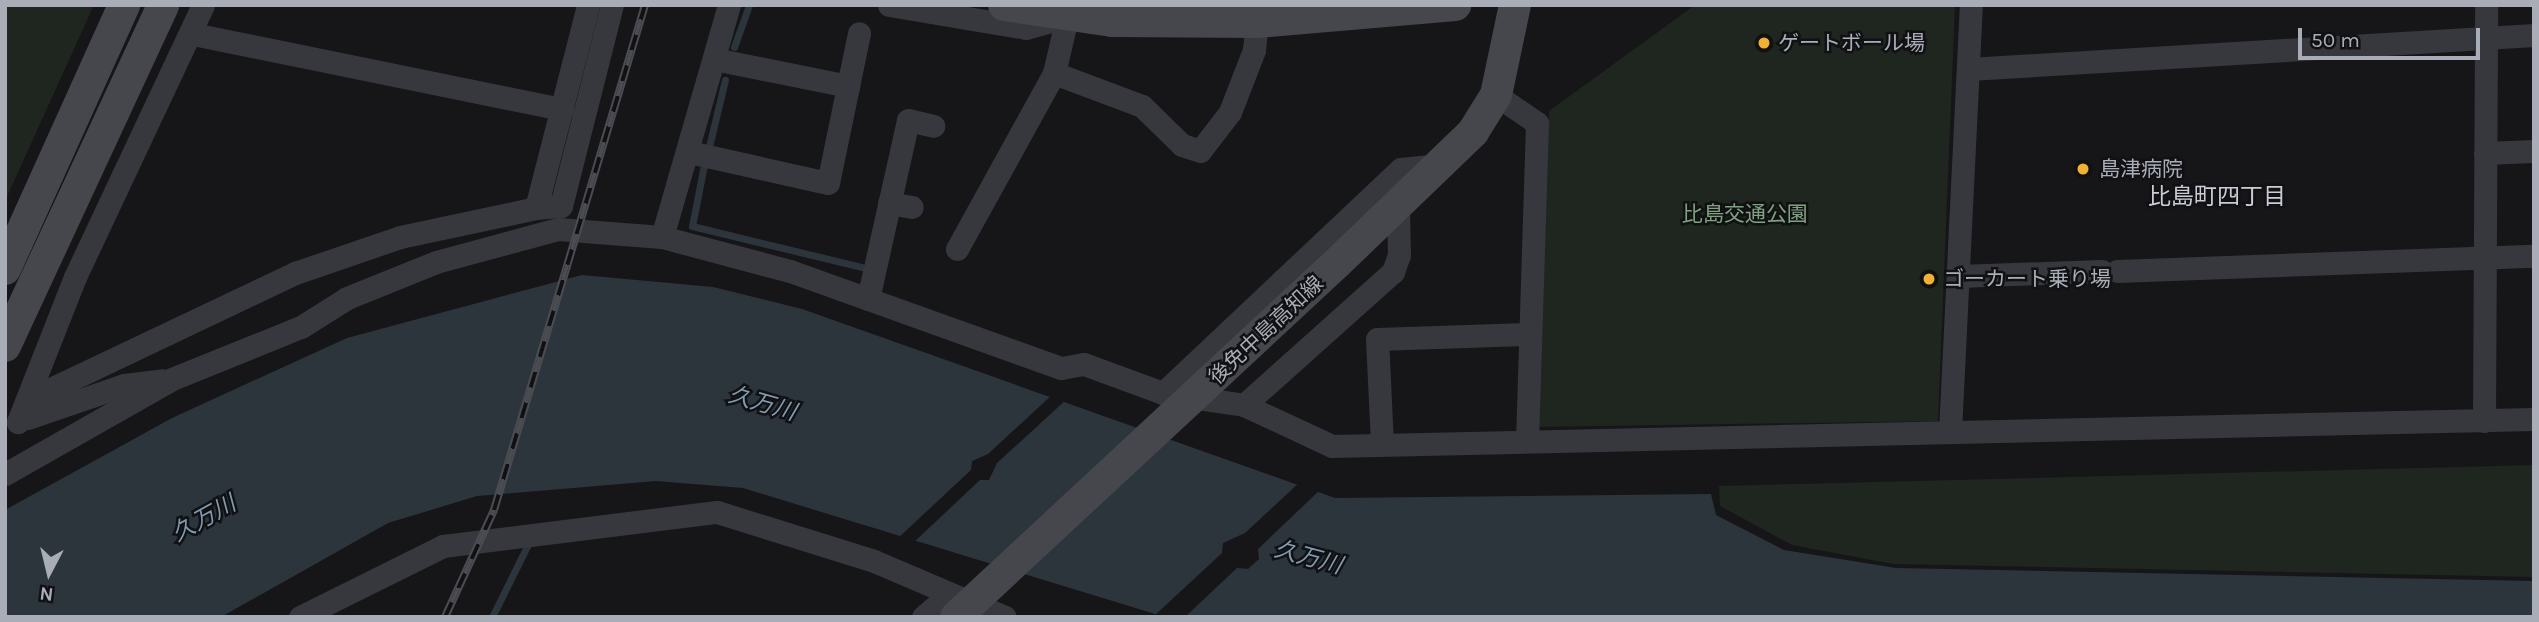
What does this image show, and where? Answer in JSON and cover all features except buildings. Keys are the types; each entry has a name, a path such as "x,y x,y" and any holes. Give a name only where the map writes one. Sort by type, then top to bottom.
{"street":[{"path":"10,259 124,5"},
{"path":"5,346 163,5"},
{"path":"12,426 75,278 193,34 202,5"},
{"path":"536,208 588,5"},
{"path":"12,426 55,387 295,273 400,237 536,208 561,206 612,5"},
{"path":"662,237 689,152 729,5"},
{"path":"889,5 1026,28 1070,10"},
{"path":"1004,5 1257,22 1455,5"},
{"name":"後免中島高知線","path":"961,601 1398,209 1473,132 1496,94 1515,5"},
{"path":"1950,432 1971,5"},
{"path":"2484,421 2486,5"},
{"path":"957,249 1054,72 1070,10"},
{"path":"1054,72 1142,106 1182,145 1200,151 1230,112 1257,22"},
{"path":"689,152 828,183 859,33"},
{"path":"193,34 562,109"},
{"path":"1969,69 2534,35"},
{"path":"714,59 848,86"},
{"path":"1496,94 1537,123 1527,439"},
{"path":"868,299 908,120 933,126"},
{"path":"2485,153 2534,151"},
{"path":"1163,393 1401,169 1440,165"},
{"path":"889,203 912,207"},
{"path":"1244,405 1393,272 1399,255 1398,209"},
{"path":"5,474 172,379 436,262 558,229 662,237 868,299 1061,368 1084,364 1163,393 1244,405 1332,446 1527,439 2534,419"},
{"path":"1958,276 2534,256"},
{"path":"1382,444 1377,339 1530,334"},
{"path":"12,426 124,385 172,379"},
{"path":"300,617 443,546 717,512 874,561 1000,616"},
{"path":"923,617 961,601"}],"green space":[{"path":"5,5 94,5 5,201"},
{"name":"比島交通公園","path":"1695,5 1955,5 1938,421 1534,427 1549,111"},
{"path":"2534,465 2534,577 1893,564 1792,545 1720,506 1719,486"}],"water":[{"name":"久万川","path":"582,275 713,287 802,309 1335,498 1711,494 1716,515 1784,550 1896,568 2534,581 2534,617 1165,617 743,488 656,481 477,496 388,523 221,617 5,617 5,510 172,418 347,338"}],"pier":[{"path":"1053,394 1067,399 997,463 989,480 980,480 912,544 896,540 971,470 972,461 988,454"},
{"path":"1300,482 1321,489 1258,549 1259,559 1248,569 1237,568 1185,617 1154,616 1222,553 1223,543 1245,533"}],"waterway":[{"path":"734,47 749,5"},
{"path":"709,147 725,80"},
{"path":"704,165 692,226 862,267"},
{"path":"492,617 528,544"}],"railway":[{"path":"445,617 494,510 645,5"}],"place":[{"name":"ゲートボール場","path":"1764,43"},
{"name":"島津病院","path":"2083,169"},
{"name":"ゴーカート乗り場","path":"1929,279"}],"district":[{"name":"比島町四丁目","path":"2217,197"}]}
